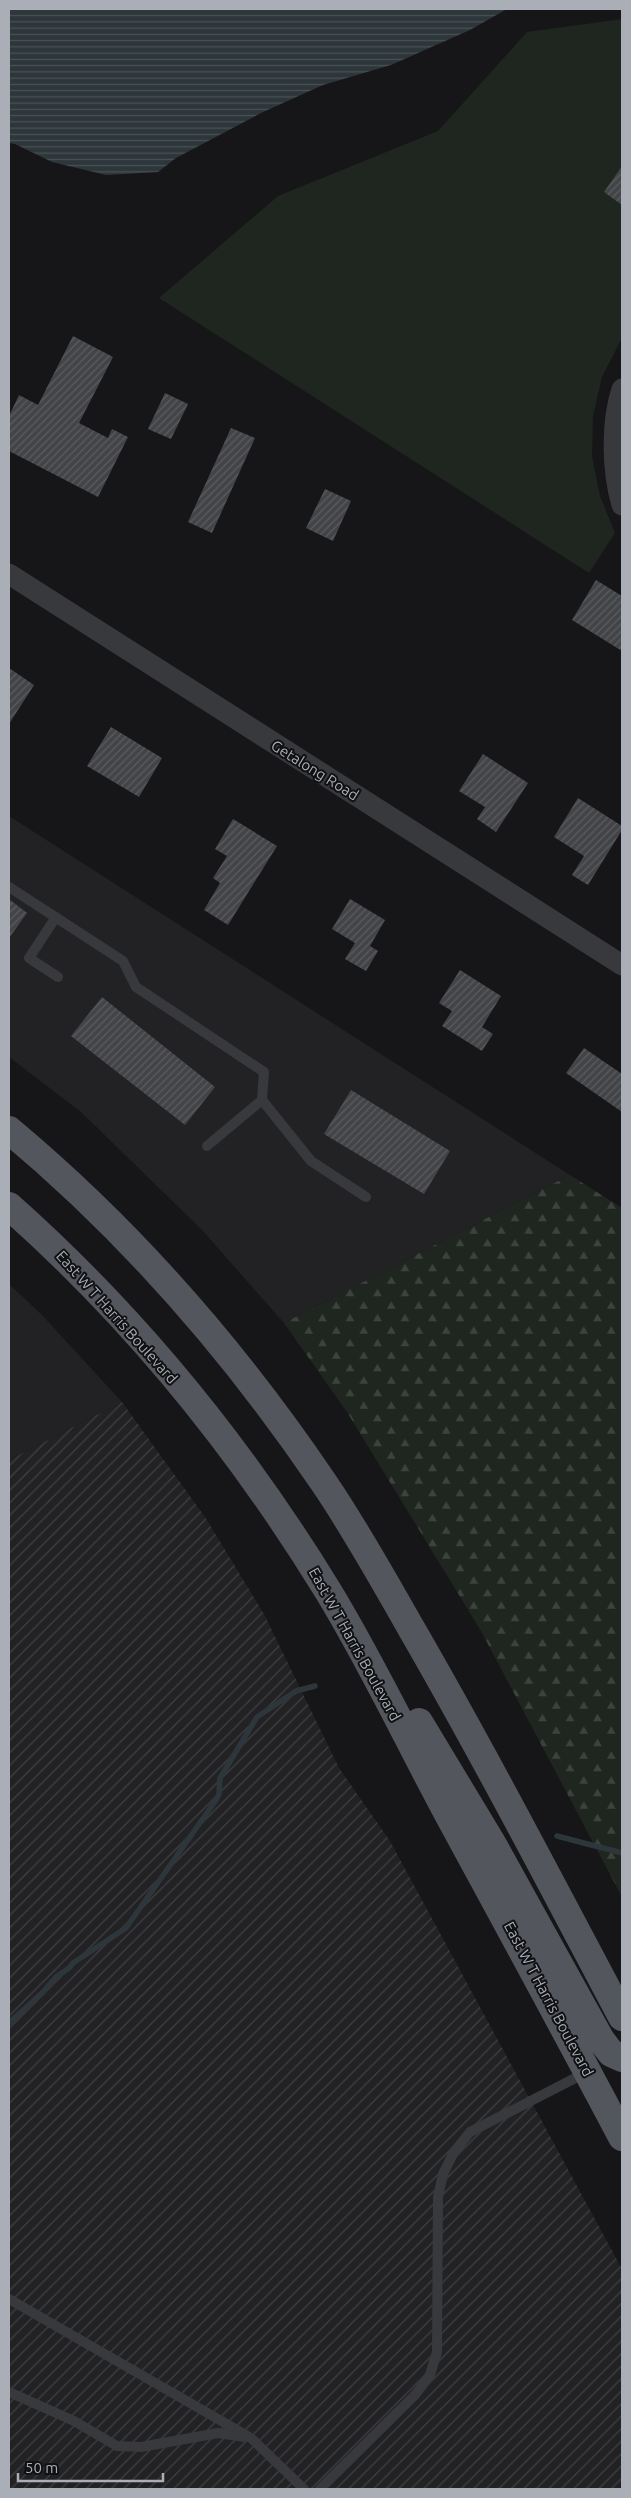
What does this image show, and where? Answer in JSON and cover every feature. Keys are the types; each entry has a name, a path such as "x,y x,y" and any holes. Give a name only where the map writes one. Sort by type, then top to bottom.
{"main road":[{"path":"9,1130 96,1209 148,1263 243,1373 324,1482 442,1681 622,2017"},
{"path":"9,1154 148,1263"},
{"name":"East W T Harris Boulevard","path":"9,1206 75,1269 160,1362 238,1458 328,1592 622,2137"},
{"path":"376,1678 415,1717 492,1843 601,2040 611,2052 622,2058"}],"street":[{"path":"622,389 616,409 614,454 622,505"},
{"name":"Getalong Road","path":"9,574 622,965"}],"lane":[{"path":"9,887 122,961 136,987 264,1072 262,1100 311,1161 366,1197"},
{"path":"56,917 29,958 58,976"},
{"path":"207,1146 262,1100"},
{"path":"320,2489 415,2395 430,2375 437,2352 438,2197 443,2174 454,2152 470,2132 588,2072"},
{"path":"9,2299 251,2438 304,2489"},
{"path":"9,2392 74,2421 117,2446 141,2447 218,2433 251,2438"}],"shaded area":[{"path":"9,9 507,9 470,30 391,65 323,85 261,113 176,158 158,172 106,175 52,162 15,144 9,143"},
{"path":"9,816 570,1175 284,1323 202,1230 81,1112 9,1057"},
{"path":"9,1284 42,1315 122,1402 9,1460"},
{"path":"122,1402 205,1517 264,1614 339,1768 390,1841 622,2269 622,2489 9,2489 9,1460"}],"green space":[{"path":"622,19 622,338 602,377 593,416 592,456 600,496 615,533 589,573 159,298 278,196 438,131 527,32"},
{"path":"570,1175 622,1208 622,1897 481,1631 347,1412 284,1323"}],"building":[{"path":"622,166 622,205 604,192"},
{"path":"73,336 113,357 79,423 108,438 112,429 128,437 98,497 9,451 9,416 19,395 38,405"},
{"path":"165,393 188,404 171,439 148,429"},
{"path":"231,428 255,438 212,533 188,522"},
{"path":"325,489 351,501 333,541 306,528"},
{"path":"596,580 622,596 622,651 572,620"},
{"path":"9,668 34,685 9,724"},
{"path":"111,727 162,758 139,797 87,766"},
{"path":"483,754 528,783 496,832 477,819 485,807 459,791"},
{"path":"578,798 622,826 622,830 588,885 572,875 584,856 554,837"},
{"path":"233,819 277,846 228,925 204,910 220,883 213,878 227,856 215,849"},
{"path":"9,899 27,913 9,938"},
{"path":"350,899 385,920 370,946 378,951 366,971 345,959 355,943 332,929"},
{"path":"460,970 501,996 482,1027 493,1034 482,1051 442,1026 452,1011 439,1003"},
{"path":"102,997 215,1087 185,1125 71,1036"},
{"path":"584,1048 622,1074 622,1112 566,1073"},
{"path":"351,1090 450,1151 424,1194 324,1134"}],"waterway":[{"path":"9,2023 73,1963 126,1928 216,1800 219,1794 220,1778 257,1717 296,1691 315,1686"},
{"path":"557,1836 622,1853"}]}
